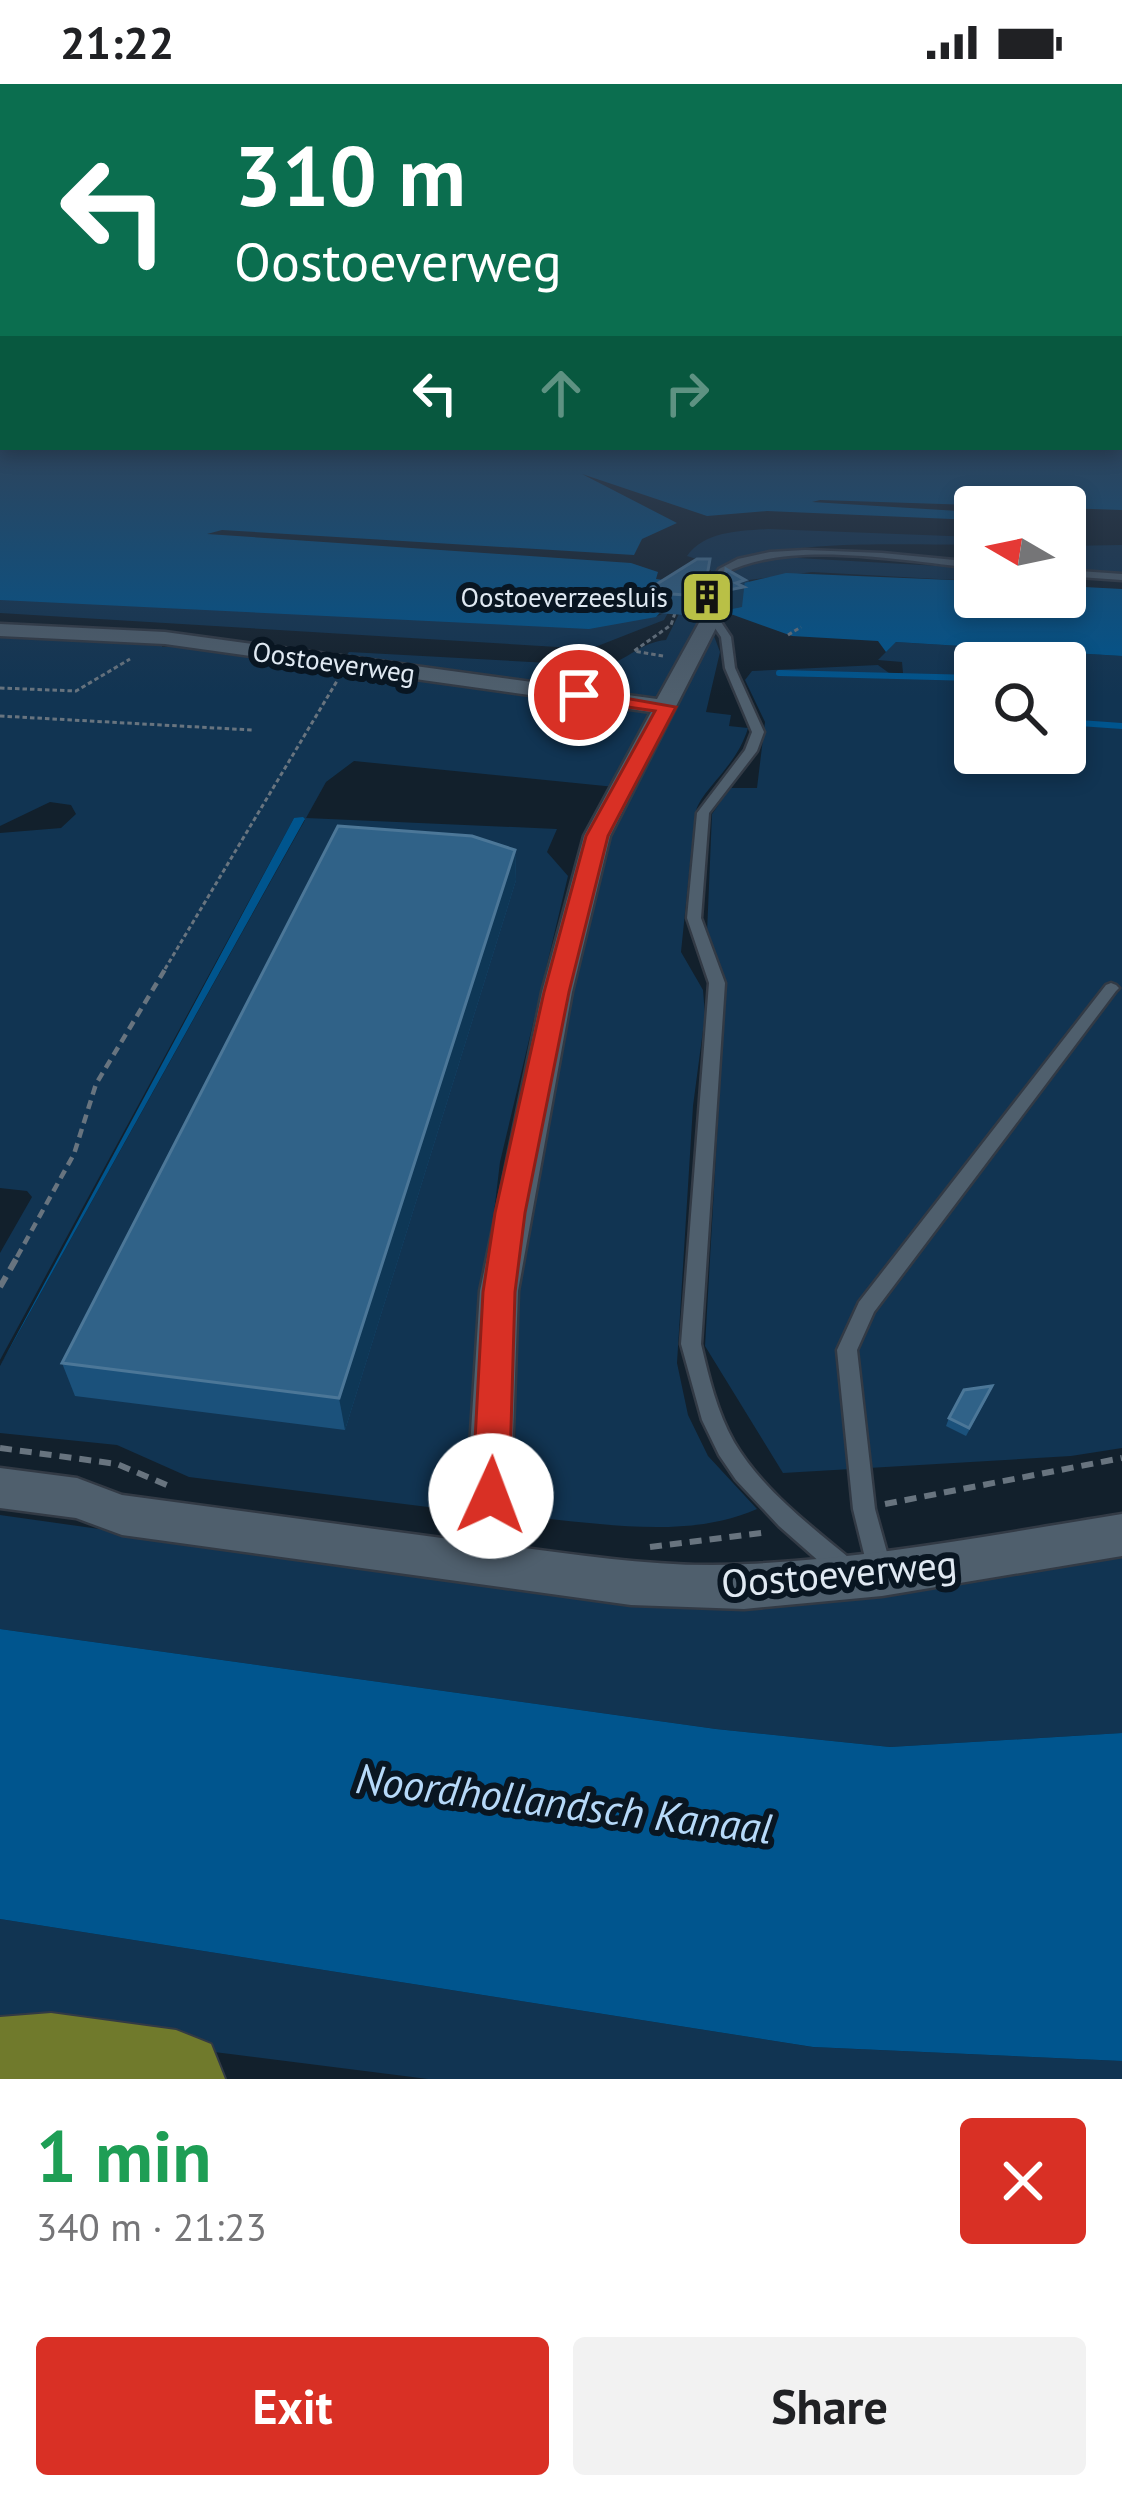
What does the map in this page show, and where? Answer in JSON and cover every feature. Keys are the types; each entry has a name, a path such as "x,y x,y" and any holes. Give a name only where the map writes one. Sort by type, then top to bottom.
{"main road":[{"path":"0,2066 51,2062 176,2079"}],"street":[{"path":"482,1565 489,1532 499,1292 552,1014 597,836 712,616"},
{"name":"Oostoeverweg","path":"0,630 192,642 667,707"},
{"name":"Oostoeverweg","path":"0,1488 77,1498 122,1515 631,1583 745,1587 868,1576 1122,1535"}],"lane":[{"path":"868,1576 794,1526 726,1457 702,1402 691,1344 717,983 694,918 703,813 752,751 758,732 730,668 726,637 712,616 722,571 753,559 822,554 954,563"},
{"path":"1086,574 1122,577"},
{"path":"868,1576 847,1350 866,1308 1112,988"}],"path":[{"path":"664,613 676,613 671,625 634,651 664,656"},
{"path":"788,635 801,627"},
{"path":"0,688 76,691 142,652 192,642"},
{"path":"0,1287 74,1154 96,1084 327,692 355,664"},
{"path":"0,716 252,730"},
{"path":"0,1448 117,1464 184,1491"},
{"name":"Oostoeverweg","path":"864,1509 1122,1458"},
{"name":"Oostoeverweg","path":"644,1547 751,1537 794,1526"}],"shaded area":[{"path":"768,529 954,536 954,544 797,548 732,563 709,577 711,570 698,570 703,561 687,556 703,542 734,532"},
{"path":"1122,545 1122,574 1086,571 1086,546"},
{"path":"780,557 954,567 954,580 812,572 749,580 749,585 724,584 734,569"},
{"path":"0,578 655,617 669,611 664,620 590,649 0,613"},
{"path":"679,614 706,616 664,697 651,701 342,661 349,652 604,666 666,640"},
{"path":"0,633 163,641 162,647 200,646 646,710 651,716 615,787 354,761 326,782 306,818 557,829 547,852 568,876 500,1162 476,1363 469,1483 454,1501 436,1508 189,1477 117,1445 0,1433 0,1366 305,820 294,818 0,1360 0,1253 32,1197 27,1191 0,1188 0,833 61,828 76,814 71,805 50,802 0,826"},
{"path":"714,636 720,652 706,712 731,715 729,726 748,728 695,815 681,952 703,990 705,1015 693,1106 677,1363 688,1415 708,1456 757,1509 729,1519 670,1527 518,1516 512,1324 570,978 609,834"},
{"path":"896,642 954,646 954,774 1086,774 1086,654 1122,656 1122,1448 1071,1456 783,1473 705,1346 726,980 707,933 712,814 730,788 757,788 765,722 745,680 752,671 878,665 889,673 903,673 902,662 878,660"},
{"path":"0,1515 553,1593 869,1596 1122,1555 1122,1733 890,1747 716,1729 0,1629"},
{"path":"0,1919 813,2047 1122,2061 1122,2079 428,2079 0,2025"}],"water":[{"path":"0,510 652,510 677,523 642,539 634,555 222,530 207,534 631,563 658,572 656,579 687,583 656,617 589,629 0,600"},
{"path":"689,510 944,510 954,511 954,519 767,511 707,516"},
{"path":"786,573 954,580 954,618 1086,618 1086,587 1122,589 1122,656 1086,654 1086,642 896,642 886,652 878,641 792,636 728,613 729,608 740,607 731,586"},
{"path":"294,818 305,819 0,1366"},
{"name":"Noordhollandsch Kanaal","path":"0,1629 716,1729 890,1747 1122,1733 1122,2061 813,2047 0,1919"}],"building":[{"path":"697,559 710,559 699,596 644,592"},
{"path":"726,569 745,580 736,583 744,587 724,591"},
{"path":"338,826 472,836 515,850 339,1398 62,1363"},
{"path":"992,1386 969,1428 949,1418 964,1390"}],"waterway":[{"path":"779,673 954,677"},
{"path":"1086,723 1122,726"}],"place":[{"name":"Oostoeverzeesluis","path":"707,597"}],"route":[{"path":"491,1496 499,1292 510,1213 557,992 597,836 667,707 579,695"}]}
